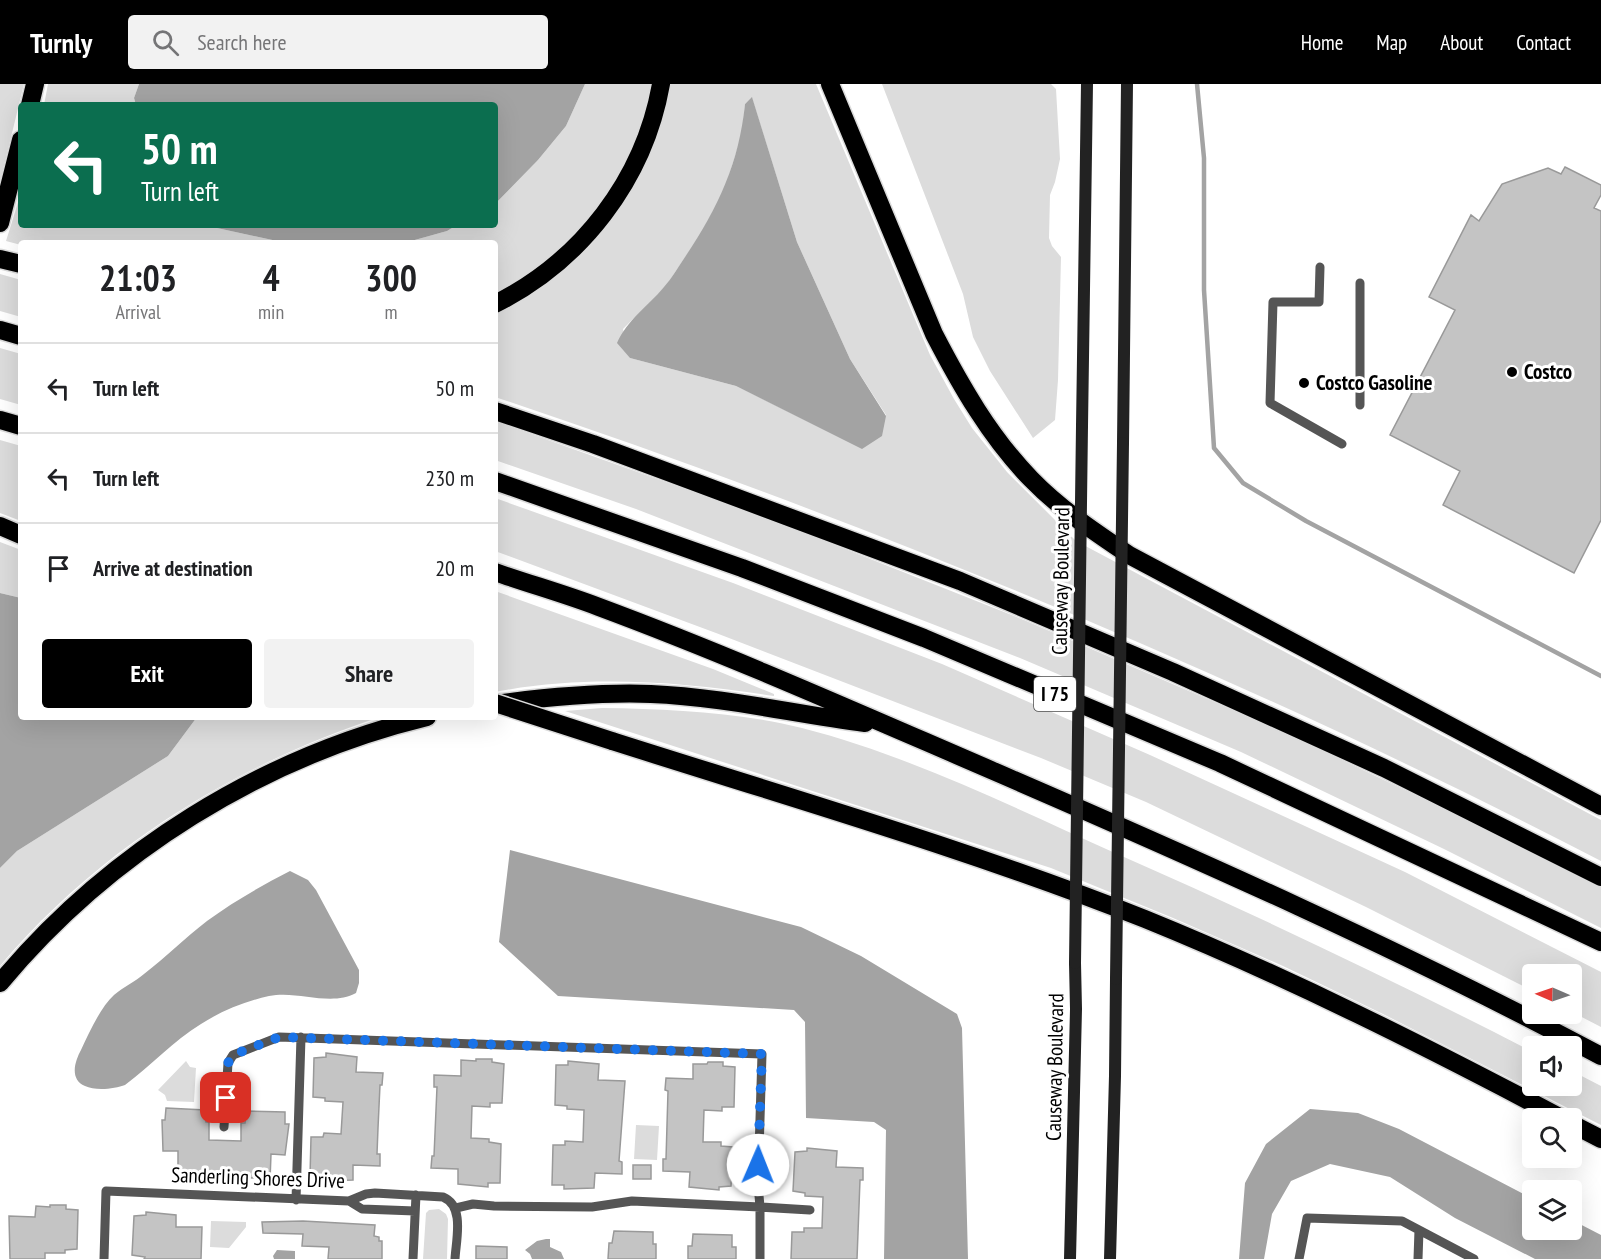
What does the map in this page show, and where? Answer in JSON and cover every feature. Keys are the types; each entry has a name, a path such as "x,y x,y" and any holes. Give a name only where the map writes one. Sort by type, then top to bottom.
{"highway":[{"path":"31,102 35,84"},
{"path":"498,302 528,286 557,264 606,212 639,156 650,128 661,84"},
{"path":"830,84 934,334 967,395 991,430 1031,479 1061,507 1130,555 1601,806"},
{"path":"0,223 18,152"},
{"path":"0,259 18,263"},
{"path":"0,330 18,335"},
{"path":"498,412 592,444 960,581 1173,672 1384,768 1601,877"},
{"path":"0,420 18,425"},
{"name":"I 75","path":"498,482 742,568 935,643 1220,763 1601,942"},
{"path":"0,526 18,534"},
{"path":"498,573 598,606 889,726 1202,861 1336,923 1526,1016 1601,1056"},
{"path":"498,704 575,695 652,694 725,701 889,726"},
{"path":"498,705 1008,869 1152,922 1225,953 1376,1024 1541,1108"},
{"path":"0,983 79,902 132,857 188,820 259,778 307,756 417,720"},
{"path":"1582,1129 1601,1139"}],"main road":[{"name":"Causeway Boulevard","path":"1070,1259 1077,1009 1075,963 1087,84"},
{"path":"1110,1259 1115,1076 1127,84"}],"lane":[{"path":"1320,267 1319,302 1273,302 1270,403 1342,444"},
{"path":"1360,283 1360,405"},
{"path":"224,1127 228,1063 233,1055 279,1037 762,1054 758,1184 760,1259"},
{"path":"296,1200 301,1037"},
{"name":"Sanderling Shores Drive","path":"104,1259 106,1191 350,1201 375,1193 416,1195 447,1198 456,1209"},
{"path":"413,1259 416,1195"},
{"path":"350,1201 362,1209 415,1211"},
{"path":"456,1259 456,1209 473,1204 585,1207 632,1201 810,1210"},
{"path":"1299,1259 1307,1218 1402,1221 1474,1259"},
{"path":"1418,1259 1419,1230"},
{"path":"1451,1248 1451,1259"}],"shaded area":[{"path":"0,84 24,84 18,102 0,182"},
{"path":"48,84 139,84 134,98 135,102 45,102"},
{"path":"139,84 585,84 566,126 538,160 498,201 498,102 135,102 134,98"},
{"path":"585,84 653,84 638,138 605,201 557,254 498,295 498,240 415,240 452,228 498,228 498,201 538,160 566,126"},
{"path":"668,84 816,84 930,355 954,399 972,428 1007,472 1076,541 1601,820 1601,861 1467,793 1331,729 1057,608 778,497 498,398 498,312 530,294 564,270 595,240 618,207","holes":["752,98 797,242 850,359 886,415 862,448 736,386 630,358 623,329 666,286 700,235 724,191 742,134 745,104"]},
{"path":"882,84 1051,84 1056,89 1060,159 1050,195 1049,238 1061,257 1058,380 1055,420 1033,438 990,371 973,337 963,294"},
{"path":"752,97 797,242 850,359 886,416 882,436 862,449 736,386 630,358 617,343 632,320 670,280 717,203 738,146 745,104"},
{"path":"18,203 18,228 217,228 272,240 18,240 18,244 6,241"},
{"path":"217,228 452,228 415,240 272,240"},
{"path":"0,274 18,279 18,316 0,311"},
{"path":"0,348 18,353 18,404 0,399"},
{"path":"498,422 772,520 1024,620 1275,728 1564,866 1601,886 1601,928 1444,849 1241,752 1020,658 636,509 498,461"},
{"path":"0,440 18,445 18,520 0,513"},
{"path":"498,499 733,583 942,664 1150,755 1405,872 1601,972 1601,1027 1582,1017 1582,964 1522,964 1522,985 1366,907 1146,802 1041,758 498,552"},
{"path":"0,542 18,549 18,597 0,593"},
{"path":"498,592 713,669 774,694 774,696 705,687 634,682 530,686 498,691"},
{"path":"0,593 18,597 18,720 195,720 168,756 17,851 0,868"},
{"path":"602,708 652,709 753,718 842,739 921,768 1000,801 1273,924 1522,1046 1522,1085 1283,966 1051,868 565,711"},
{"path":"195,720 372,720 273,760 173,815 126,848 81,884 39,923 0,966 0,868 17,851 168,756"},
{"path":"510,850 801,927 861,956 957,1014 962,1028 968,1259 884,1259 886,1130 874,1122 806,1118 805,1022 794,1010 558,996 499,942"},
{"path":"290,871 308,880 316,890 359,970 356,993 336,999 280,995 251,1001 217,1015 191,1031 125,1085 99,1089 89,1088 80,1083 75,1074 77,1059 95,1021 114,995 140,977 217,914 247,894"},
{"path":"186,1061 190,1067 196,1068 194,1102 167,1101 165,1095 158,1090"},
{"path":"1582,1076 1601,1086 1601,1125 1582,1115 1582,1108 1568,1108 1544,1096 1582,1096"},
{"path":"1310,1109 1358,1113 1399,1129 1522,1193 1522,1240 1582,1240 1582,1225 1601,1235 1601,1259 1535,1259 1455,1218 1390,1177 1330,1164 1291,1181 1272,1214 1264,1259 1239,1259 1245,1183 1266,1144"},
{"path":"636,1125 659,1126 657,1160 634,1159"},
{"path":"439,1209 446,1214 448,1219 447,1259 423,1259 426,1213 429,1210"},
{"path":"211,1221 246,1222 246,1227 229,1248 210,1247"},
{"path":"550,1239 550,1247 561,1252 564,1259 532,1259 525,1250 537,1241"},
{"path":"277,1250 295,1251 295,1259 274,1259 273,1256"}],"building":[{"name":"Costco","path":"1565,167 1601,185 1601,195 1594,208 1601,211 1601,520 1574,573 1443,505 1460,471 1390,435 1455,310 1429,297 1471,215 1479,221 1502,184 1548,168 1561,174"},
{"path":"326,1053 357,1057 356,1072 383,1073 382,1085 380,1085 377,1154 380,1154 380,1166 353,1165 353,1180 322,1181 322,1177 310,1177 311,1137 323,1137 324,1133 341,1134 343,1102 325,1101 325,1098 313,1097 314,1058 326,1057"},
{"path":"476,1059 492,1059 492,1062 504,1064 502,1103 490,1103 490,1107 472,1106 471,1138 489,1139 489,1142 501,1144 500,1183 488,1183 488,1187 458,1184 458,1169 431,1168 432,1156 434,1156 437,1087 434,1087 434,1075 461,1076 461,1060 476,1061"},
{"path":"568,1061 599,1064 598,1080 625,1081 619,1161 622,1162 622,1174 595,1173 594,1188 564,1189 564,1185 552,1185 553,1145 565,1145 565,1141 583,1142 584,1110 567,1109 567,1106 555,1105 556,1065 568,1065"},
{"path":"708,1062 723,1062 723,1066 735,1067 734,1107 722,1107 722,1111 704,1110 703,1142 721,1142 721,1146 733,1147 731,1186 719,1187 719,1190 689,1187 690,1172 663,1171 663,1159 666,1159 668,1091 665,1090 666,1078 693,1079 693,1064 707,1064"},
{"path":"166,1108 205,1110 206,1122 209,1122 209,1140 241,1141 241,1123 245,1123 246,1111 285,1112 285,1124 289,1124 285,1155 271,1154 270,1181 258,1181 258,1178 190,1176 189,1179 178,1178 178,1151 163,1151 162,1120 165,1120"},
{"path":"807,1148 837,1151 836,1167 863,1168 863,1180 860,1180 857,1259 791,1259 792,1232 804,1232 804,1228 822,1228 823,1197 805,1196 805,1193 793,1191 795,1152 807,1151"},
{"path":"633,1165 651,1165 651,1179 633,1179"},
{"path":"50,1205 66,1205 66,1209 78,1210 77,1249 65,1250 65,1253 45,1253 45,1259 10,1259 9,1216 35,1217 36,1206 50,1207"},
{"path":"146,1212 176,1215 176,1227 202,1227 201,1259 144,1259 145,1257 132,1255 134,1216 146,1215"},
{"path":"303,1221 375,1225 374,1236 379,1237 379,1241 382,1241 382,1259 328,1259 329,1247 302,1246 303,1234 263,1233 262,1222"},
{"path":"614,1231 653,1232 656,1259 608,1259 609,1243 612,1243"},
{"path":"693,1234 732,1235 732,1247 736,1247 736,1259 688,1259 688,1246 692,1246"},
{"path":"476,1246 507,1247 507,1259 476,1259"}],"waterway":[{"path":"1197,84 1204,158 1204,290 1214,448 1243,483 1306,521 1601,676"}],"place":[{"name":"Costco","path":"1512,372"},
{"name":"Costco Gasoline","path":"1304,383"}],"route":[{"path":"226,1098 228,1063 233,1055 279,1037 762,1054 758,1165"}]}
